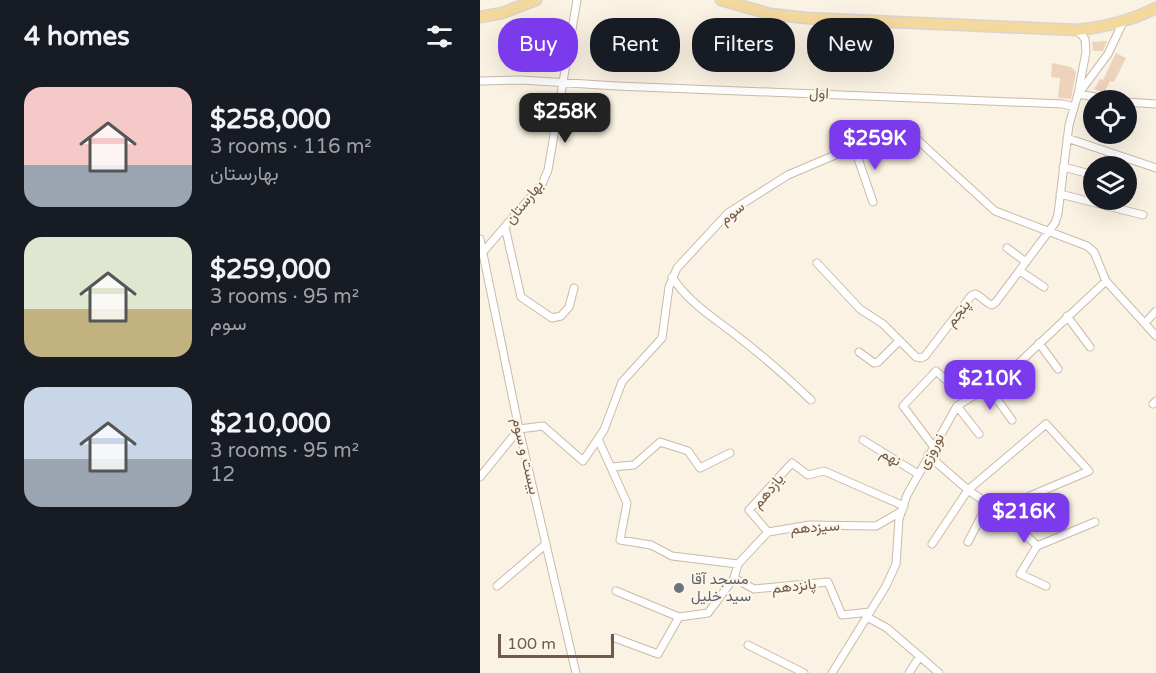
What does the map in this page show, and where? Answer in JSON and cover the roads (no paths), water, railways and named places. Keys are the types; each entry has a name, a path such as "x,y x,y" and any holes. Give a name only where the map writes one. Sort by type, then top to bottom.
{"main road":[{"path":"480,17 501,13 536,0"},
{"path":"721,0 770,14 806,18 1077,30 1108,27 1156,8"}],"street":[{"name":"بهارستان","path":"482,253 542,184 548,170 577,0"},
{"path":"1078,94 1108,54 1123,22"},
{"path":"1048,230 1055,223 1058,214 1067,138 1086,52 1084,39 1077,30"},
{"name":"اول","path":"480,81 563,82 616,87 1063,104 1074,107"},
{"path":"1078,94 1083,95"},
{"path":"1137,103 1156,104"},
{"name":"سوم","path":"519,429 543,426 583,461 604,430 622,382 662,338 672,277 676,268 728,213 788,175 854,147 884,128 899,128 909,132 995,212 1087,246 1094,252 1106,281"},
{"path":"1067,138 1156,168"},
{"path":"854,147 873,202"},
{"path":"1063,167 1083,172"},
{"path":"1060,195 1143,215"},
{"path":"505,227 521,297 552,318 561,316 569,307 574,288"},
{"name":"پنجم","path":"899,341 916,357 925,356 970,297 975,294 979,295 988,304 992,304 1020,271 1048,230"},
{"name":"بیست و سوم","path":"480,239 519,429 576,673"},
{"path":"1007,248 1026,262"},
{"path":"817,263 855,304 883,324 899,341 878,362 874,363 859,352"},
{"path":"1020,271 1044,287"},
{"path":"672,277 681,291 698,308 776,368 811,400"},
{"path":"1106,281 1156,336"},
{"name":"نوروزی","path":"832,673 886,586 896,564 899,519 903,508 928,455 957,406 1003,378 1106,281"},
{"path":"1145,323 1156,312"},
{"path":"1067,316 1090,347"},
{"path":"1039,343 1058,369"},
{"path":"933,446 903,406 936,371 967,399"},
{"path":"988,387 1012,420"},
{"path":"957,406 979,434"},
{"path":"932,544 968,490 1046,424 1089,471 1030,496 1010,519"},
{"path":"480,477 519,429"},
{"path":"598,439 627,502 621,540 651,545 672,556 738,564"},
{"name":"نهم","path":"863,440 918,474"},
{"path":"611,467 634,465 660,442 688,451 700,468 730,453"},
{"path":"928,455 987,505 1010,519 1037,546"},
{"name":"یازدهم","path":"768,532 749,510 792,463 808,476 824,471 903,508"},
{"path":"1030,496 1054,514"},
{"path":"968,542 987,505"},
{"name":"سیزدهم","path":"768,532 810,525 876,526 903,508"},
{"path":"1046,586 1020,574 1037,546 1095,522"},
{"path":"616,591 679,617 708,613 734,578 738,564 768,532"},
{"path":"497,586 546,544"},
{"name":"پانزدهم","path":"734,578 754,589 828,582 842,615 868,615"},
{"path":"868,615 887,628 939,673"},
{"path":"615,638 658,654 679,617"},
{"path":"748,645 804,673"},
{"path":"909,673 920,656"}],"place":[{"name":"مسجد آقا سید خلیل","path":"679,588"}]}
